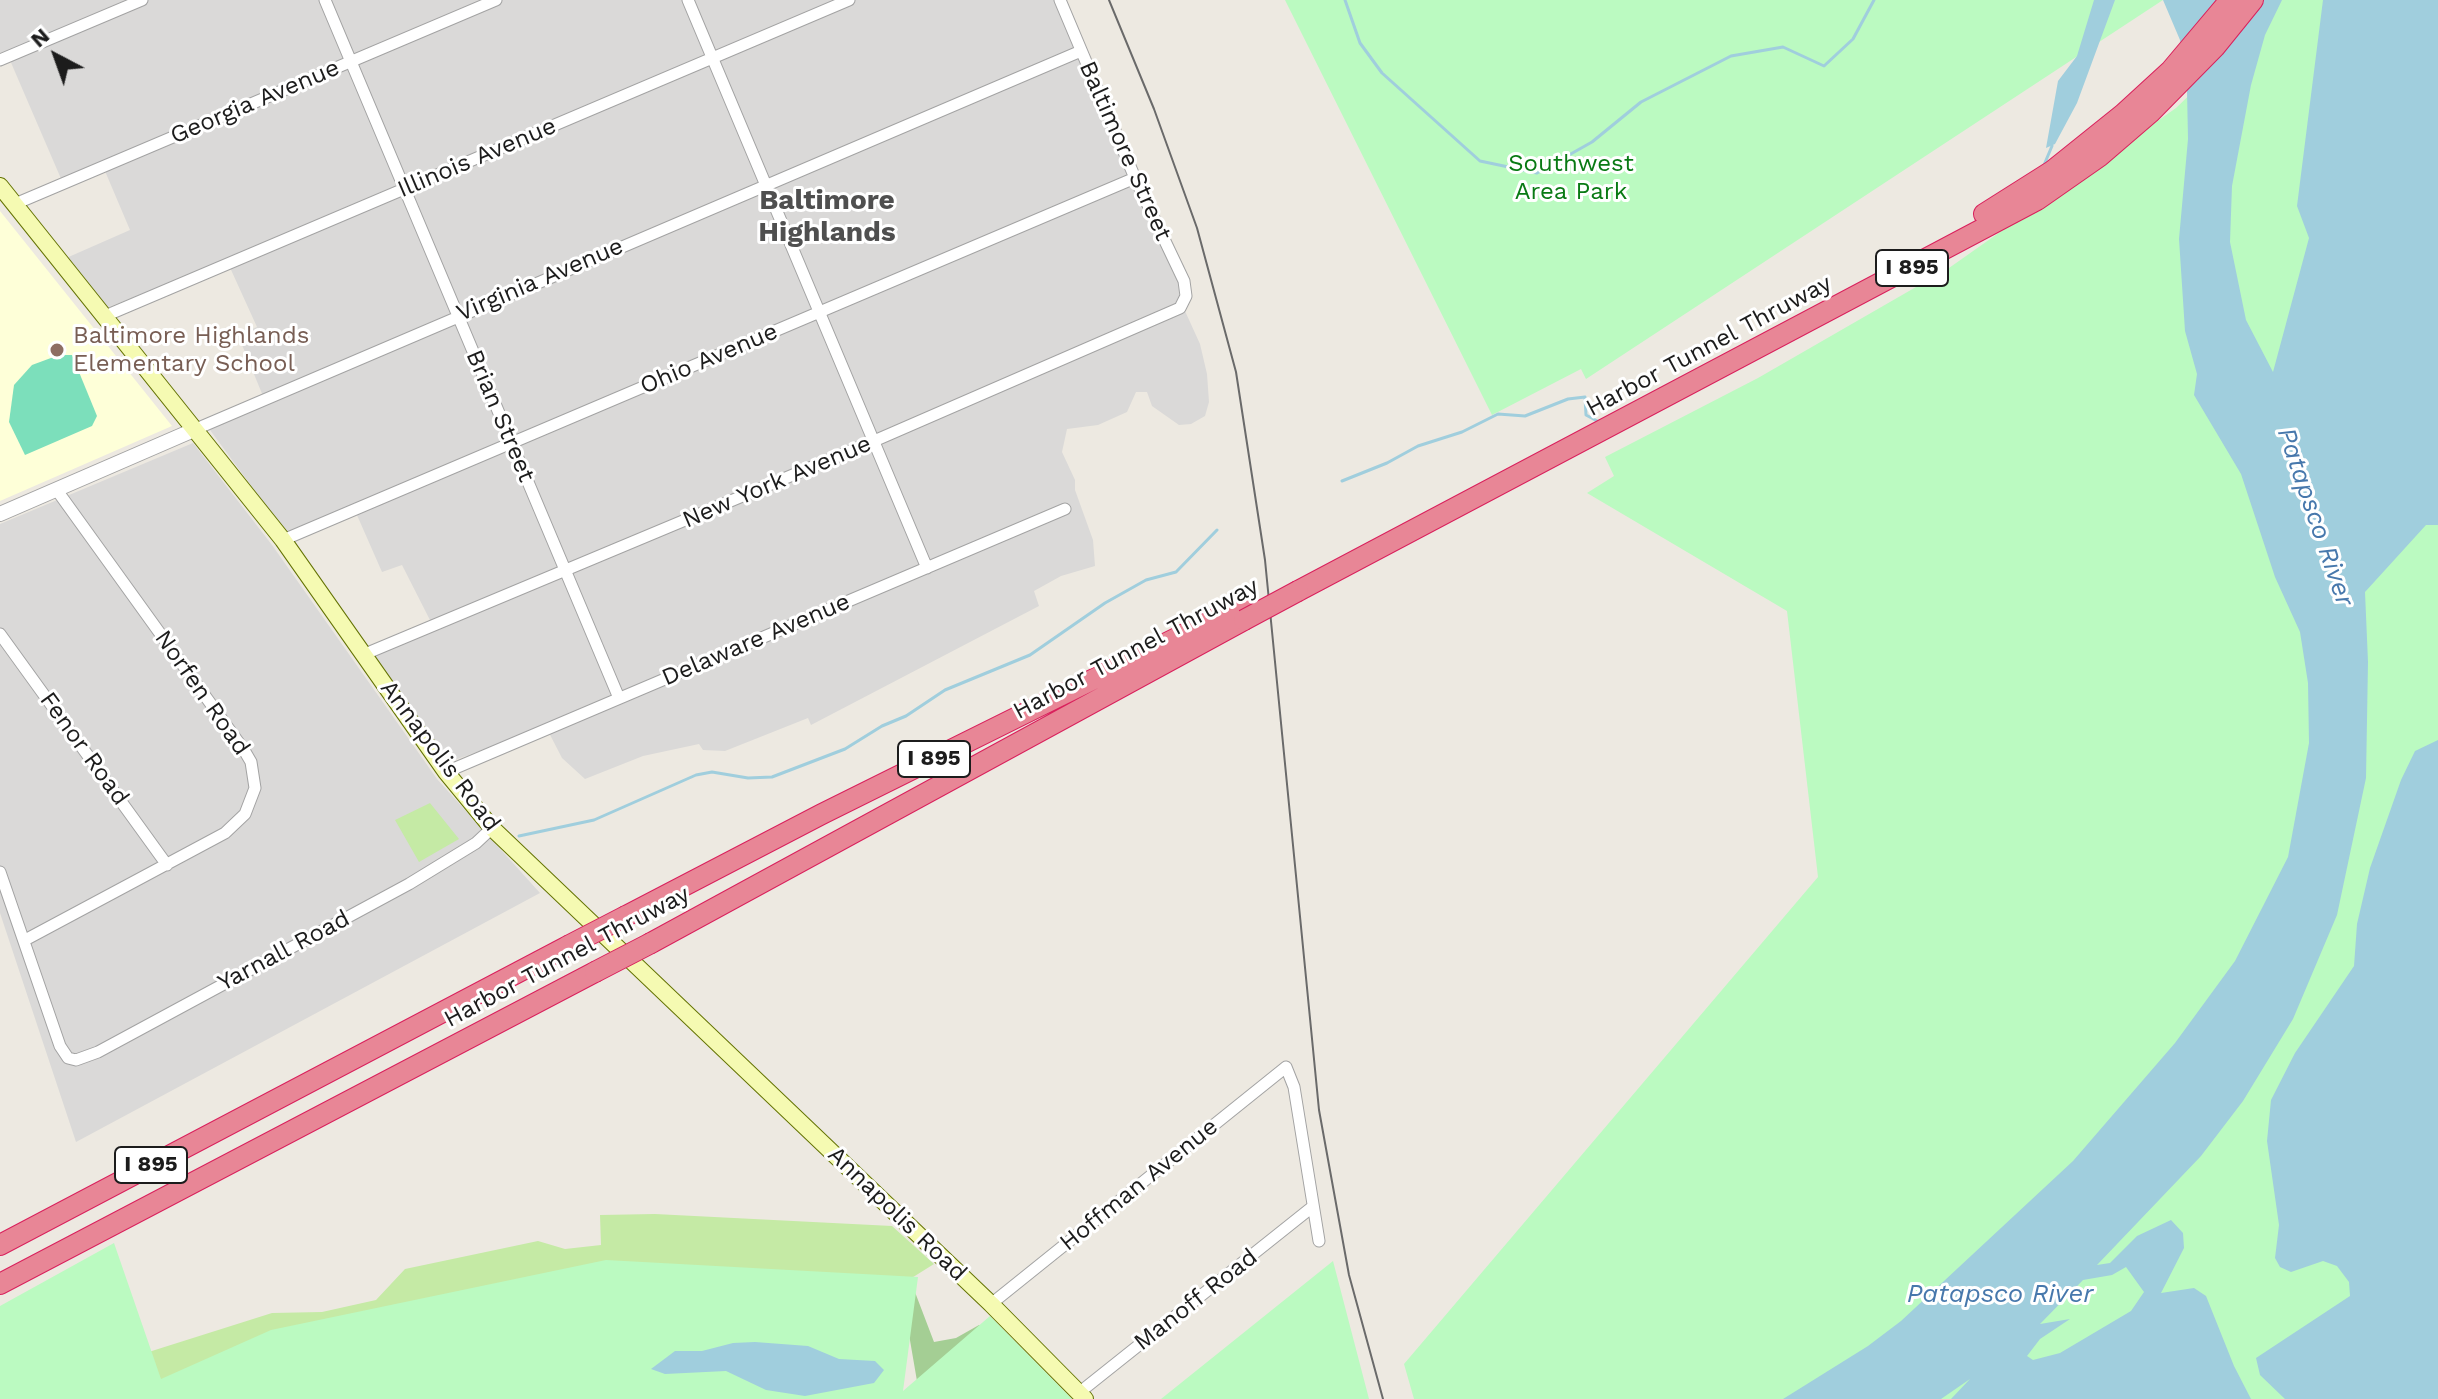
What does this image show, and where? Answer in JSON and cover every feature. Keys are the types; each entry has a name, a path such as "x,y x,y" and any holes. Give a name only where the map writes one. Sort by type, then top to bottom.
{"highway":[{"name":"Harbor Tunnel Thruway","path":"1520,467 2026,189 2076,153 2146,93 2230,0"},
{"name":"Harbor Tunnel Thruway","path":"0,1284 651,943 1244,612 2037,200 2100,156 2150,113 2215,47 2253,0"},
{"name":"Harbor Tunnel Thruway","path":"0,1245 822,814 1244,612"},
{"path":"0,1297 89,1247 147,1206"}],"main road":[{"name":"Annapolis Road","path":"0,186 283,540 446,772 492,828 991,1304 1082,1396"}],"street":[{"path":"0,60 142,0"},
{"name":"Brian Street","path":"325,0 619,698"},
{"name":"Georgia Avenue","path":"15,204 496,0"},
{"path":"688,0 927,568"},
{"name":"Illinois Avenue","path":"105,316 849,0"},
{"name":"Baltimore Street","path":"1060,0 1135,178 1184,281 1184,302"},
{"name":"Virginia Avenue","path":"0,514 457,315 1081,51"},
{"name":"Ohio Avenue","path":"283,540 1135,178"},
{"name":"New York Avenue","path":"365,654 1171,314 1184,302"},
{"name":"Norfen Road","path":"25,940 225,833 245,814 255,788 251,762 56,489"},
{"name":"Delaware Avenue","path":"446,772 1065,509"},
{"name":"Fenor Road","path":"0,634 167,865"},
{"name":"Yarnall Road","path":"25,940 60,1046 68,1058 76,1060 98,1052 409,884 476,843 492,828"},
{"path":"0,872 25,940"},
{"name":"Hoffman Avenue","path":"991,1304 1286,1067 1294,1087 1311,1208"},
{"path":"1311,1208 1319,1241"},
{"name":"Manoff Road","path":"1082,1396 1311,1208"}],"shaded area":[{"path":"0,0 1064,0 1189,293 1185,311 1200,344 1207,374 1209,402 1205,416 1191,424 1179,425 1152,406 1147,392 1136,392 1127,412 1098,425 1067,429 1062,452 1075,480 1075,490 1093,540 1095,566 1061,576 1034,591 1039,606 811,725 808,718 725,751 703,750 699,744 643,756 585,779 562,758 546,727 449,762 372,654 433,626 402,565 382,572 353,506 286,533 210,430 265,401 238,335 257,327 227,261 106,308 64,259 130,230 102,164 62,181 6,51 0,53"},
{"name":"Baltimore Highlands Elementary School","path":"0,211 172,426 0,501"},
{"path":"193,443 272,545 437,779 540,893 76,1142 0,913 0,524"}],"green space":[{"name":"Southwest Area Park","path":"1285,0 2163,0 1586,379 1581,369 1492,415"},
{"path":"2274,0 2438,0 2438,1399 1414,1399 1404,1364 1818,877 1787,611 1587,493 1614,476 1605,457 1758,378 1949,268 2176,108 2236,50"},
{"path":"59,355 72,355 97,416 92,426 25,455 9,422 14,385 32,365"},
{"path":"430,803 459,839 419,862 395,820"},
{"path":"655,1214 892,1226 934,1264 910,1279 184,1382 0,1399 272,1313 322,1312 376,1300 405,1269 538,1241 565,1249 601,1245 600,1215"},
{"path":"114,1243 161,1379 271,1330 606,1260 918,1277 903,1391 990,1316 1072,1399 0,1399 0,1306"},
{"path":"1333,1261 1369,1399 1161,1399"},
{"path":"910,1279 934,1342 956,1338 979,1325 988,1325 917,1381 906,1317"}],"water":[{"path":"2094,0 2115,0 2077,103 2055,144 2046,148 2058,81 2077,56"},
{"name":"Patapsco River","path":"2163,0 2282,0 2265,35 2251,85 2232,186 2230,242 2246,320 2273,372 2309,238 2297,206 2323,0 2438,0 2438,525 2426,525 2365,592 2368,662 2366,778 2337,915 2293,1019 2243,1101 2201,1156 2097,1265 2110,1263 2137,1236 2171,1220 2183,1233 2184,1248 2161,1293 2194,1288 2206,1296 2251,1399 1951,1399 1970,1379 1941,1399 1783,1399 1868,1346 1901,1321 2073,1161 2175,1043 2235,961 2288,857 2309,743 2308,683 2300,632 2275,577 2241,474 2194,395 2197,374 2185,331 2179,239 2188,139 2187,90 2180,40","holes":["2126,1267 2144,1292 2131,1311 2060,1353 2033,1360 2027,1356 2040,1339 2070,1319 2040,1324 2083,1280 2112,1275"]},
{"path":"2438,740 2438,1399 2285,1399 2260,1375 2256,1358 2350,1296 2349,1282 2337,1266 2323,1261 2291,1272 2280,1267 2275,1258 2279,1225 2267,1141 2271,1100 2295,1053 2354,966 2357,924 2370,868 2401,780 2415,751"},
{"path":"733,1343 808,1346 839,1359 875,1361 884,1370 874,1383 805,1396 766,1390 726,1371 665,1374 651,1369 675,1351 702,1351"}],"waterway":[{"path":"1345,0 1360,43 1382,73 1480,161 1537,173 1592,142 1641,102 1731,56 1783,47 1824,66 1853,39 1874,0"},
{"path":"2044,165 2052,146"},
{"path":"1342,481 1498,414 1525,416 1568,399 1585,397 1586,415 1599,422"},
{"path":"519,836 594,820 696,775 712,772 748,778 772,777 845,749 882,726 906,716 945,690 1030,655 1105,603 1146,580 1176,572 1217,530"}],"tram line":[{"path":"1109,0 1154,109 1197,228 1236,372 1265,560 1319,1110 1349,1275 1383,1399"}],"place":[{"name":"Baltimore Highlands Elementary School","path":"57,350"}],"district":[{"name":"Baltimore Highlands","path":"827,217"}]}
